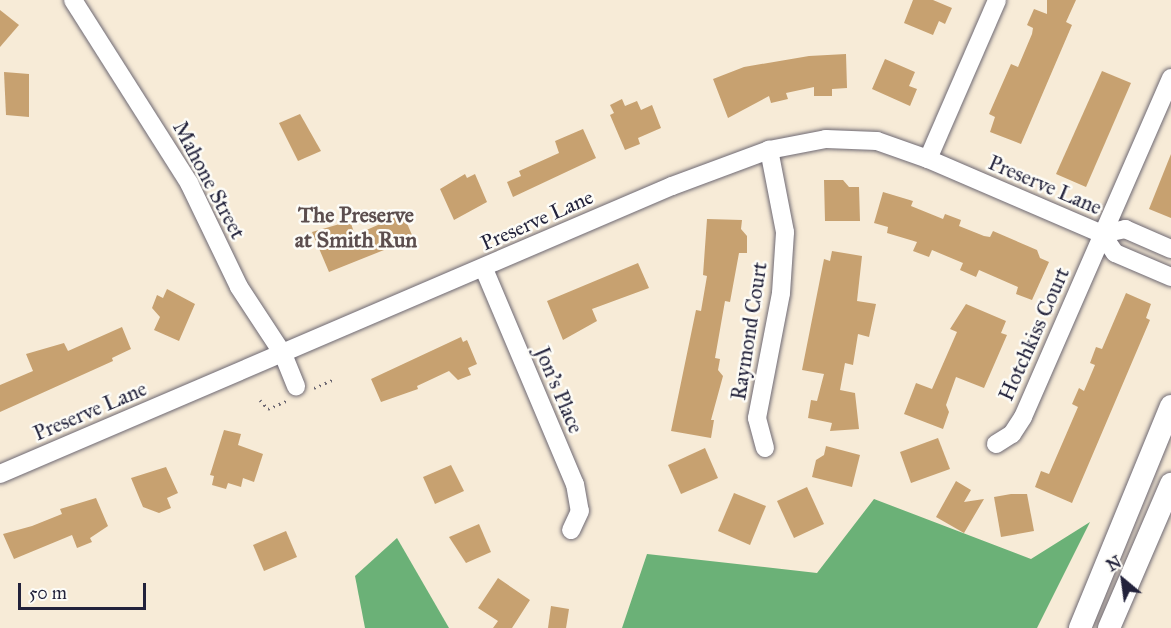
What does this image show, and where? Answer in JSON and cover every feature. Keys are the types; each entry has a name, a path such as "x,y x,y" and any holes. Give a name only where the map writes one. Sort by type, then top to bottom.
{"main road":[{"path":"1080,628 1171,406"},
{"path":"1109,628 1171,484"}],"street":[{"name":"Mahone Street","path":"73,0 160,133 194,191 245,296 283,354 296,387"},
{"path":"928,159 997,0"},
{"name":"Hotchkiss Court","path":"996,444 1012,434 1023,417 1171,78"},
{"name":"Preserve Lane","path":"0,474 672,186 769,150 826,139 877,141 928,159 1102,234 1115,254 1171,277"},
{"name":"Raymond Court","path":"765,448 757,418 781,293 785,232 769,150"},
{"name":"Preserve Lane","path":"1102,234 1125,229 1171,249"},
{"name":"Jon's Place","path":"484,268 574,484 580,511 571,530"}],"green space":[{"path":"874,499 1031,559 1090,522 1037,628 622,628 647,554 817,573"},
{"path":"397,538 449,628 365,628 355,576"}],"building":[{"path":"913,0 933,0 952,8 945,24 939,21 933,35 904,23"},
{"path":"1047,0 1076,0 1066,22 1072,25 1021,144 990,132 995,117 989,114 1011,64 1018,67 1032,34 1033,28 1027,25 1034,9 1047,14"},
{"path":"0,10 19,25 0,47"},
{"path":"846,54 847,88 832,89 832,96 814,96 814,87 786,93 788,99 771,103 769,96 728,118 713,79 744,67 809,56"},
{"path":"885,59 915,72 909,86 917,89 910,106 872,89"},
{"path":"1102,71 1131,83 1086,187 1056,174"},
{"path":"4,72 29,74 29,117 6,115"},
{"path":"622,99 625,106 637,101 641,110 652,105 661,128 638,138 640,144 625,150 610,115 614,113 610,105"},
{"path":"300,114 321,151 298,161 279,123"},
{"path":"583,129 596,158 513,197 507,182 521,176 519,171 559,153 555,141"},
{"path":"1171,154 1171,218 1149,209"},
{"path":"465,174 467,178 475,174 487,202 454,220 440,189"},
{"path":"824,180 843,180 849,187 859,187 860,221 825,221"},
{"path":"883,192 913,201 911,206 943,219 945,214 961,220 959,226 984,236 990,237 993,231 1037,250 1040,258 1049,262 1032,300 1016,294 1018,287 979,270 976,277 960,270 963,263 932,250 929,257 913,251 917,242 887,233 888,227 874,223"},
{"path":"403,214 412,235 392,243 394,246 329,272 312,232 350,221 355,235"},
{"path":"707,219 742,220 741,229 747,236 747,253 739,253 730,302 725,301 715,358 720,359 718,370 723,376 711,420 714,420 711,438 671,431 696,310 701,311 707,276 703,275"},
{"path":"832,251 862,256 857,301 876,304 869,337 858,334 853,365 845,363 840,390 855,393 859,429 830,431 832,423 808,418 811,400 817,401 824,374 802,370 824,259 830,261"},
{"path":"638,263 649,288 592,309 597,321 563,340 547,301"},
{"path":"167,289 195,304 179,341 154,330 160,317 152,308 157,295 163,298"},
{"path":"1126,293 1151,304 1146,318 1150,320 1072,503 1035,487 1041,471 1049,474 1078,407 1072,404 1079,388 1084,391 1095,365 1090,363 1096,347 1102,349"},
{"path":"966,304 1006,321 1001,333 1007,335 984,388 956,377 946,405 949,412 943,429 904,414 916,383 932,389 957,332 950,329"},
{"path":"122,327 131,349 112,358 113,361 0,412 0,385 33,371 26,354 64,343 68,351"},
{"path":"461,337 463,342 467,340 477,364 468,368 471,375 458,380 449,371 417,386 418,389 381,402 371,379"},
{"path":"224,430 241,434 238,445 263,454 254,482 243,478 241,487 228,483 226,489 212,485 214,476 210,475"},
{"path":"938,438 950,469 911,483 900,452"},
{"path":"826,446 860,455 852,487 812,477 816,460 824,455"},
{"path":"705,448 718,478 681,494 668,465"},
{"path":"451,465 464,491 435,504 423,477"},
{"path":"166,467 178,493 167,498 171,508 159,513 143,507 131,478"},
{"path":"956,481 971,490 964,502 984,499 964,533 936,517"},
{"path":"807,487 824,524 794,538 777,501"},
{"path":"734,493 766,506 750,545 718,531"},
{"path":"1027,494 1034,531 1001,537 994,497"},
{"path":"96,498 108,526 90,538 92,542 77,548 72,535 14,559 3,534 32,526 62,514 60,509"},
{"path":"479,524 491,552 466,563 449,537"},
{"path":"286,531 297,557 264,571 253,545"},
{"path":"498,578 530,600 512,628 493,628 498,621 478,608"},
{"path":"551,606 569,609 566,628 548,628"}],"district":[{"name":"The Preserve at Smith Run","path":"356,226"}]}
